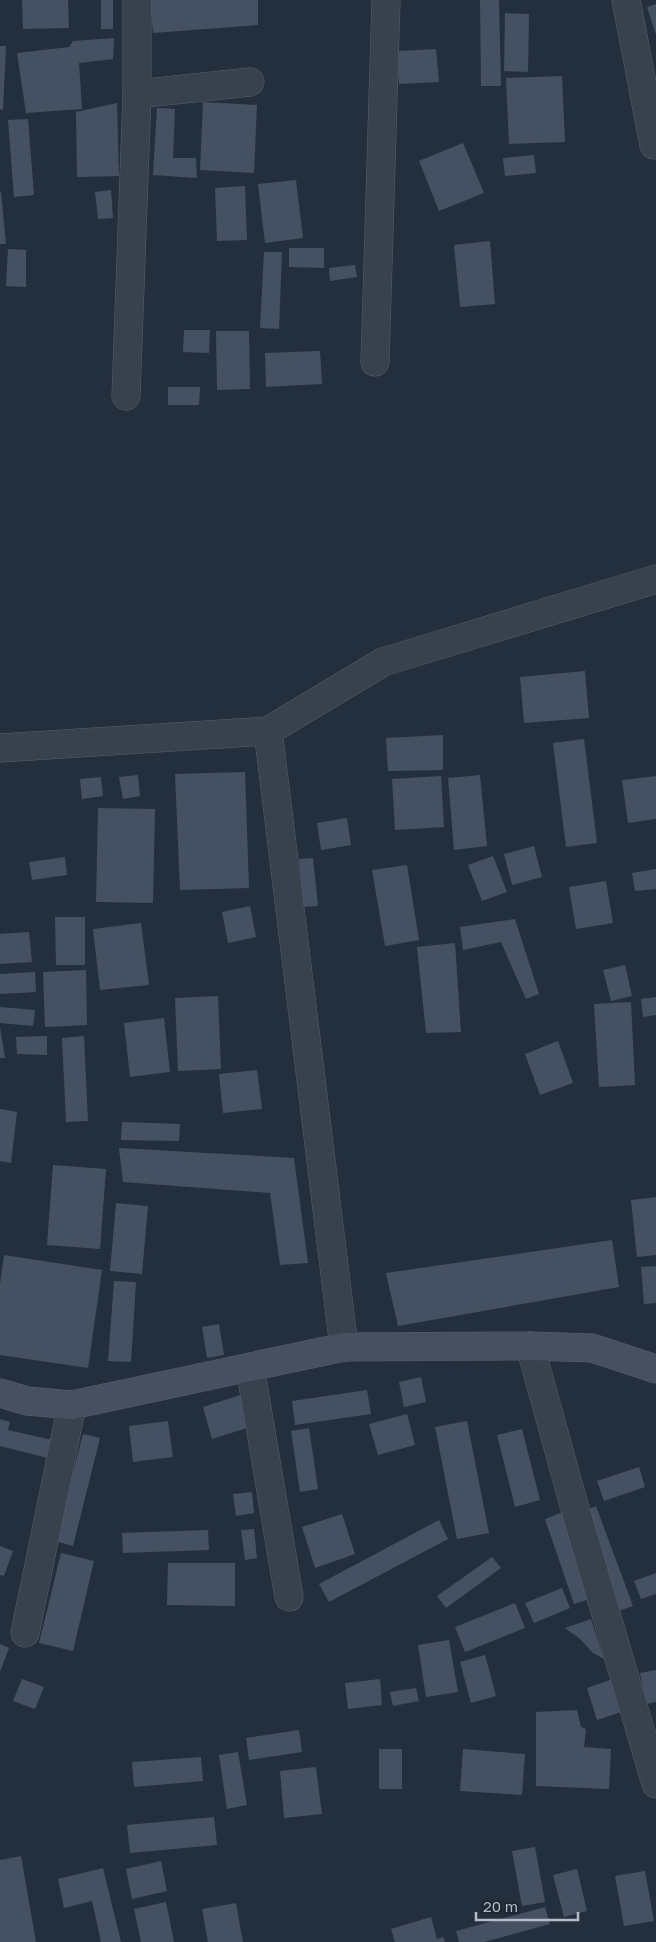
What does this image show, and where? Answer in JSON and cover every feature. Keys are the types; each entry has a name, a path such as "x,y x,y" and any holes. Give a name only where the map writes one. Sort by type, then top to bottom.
{"street":[{"path":"126,396 138,94 137,0"},
{"path":"375,362 386,0"},
{"path":"626,0 654,145"},
{"path":"138,94 250,82"},
{"path":"0,748 268,731 383,662 656,579"},
{"path":"268,731 344,1347"},
{"path":"530,1346 574,1505 656,1784"},
{"path":"0,1393 27,1402 72,1405 344,1347 530,1346 592,1348 656,1370"},
{"path":"250,1367 289,1597"},
{"path":"25,1634 72,1405"}],"building":[{"path":"22,0 68,0 69,28 23,29"},
{"path":"101,0 113,0 113,29 101,29"},
{"path":"150,0 258,0 258,25 153,33"},
{"path":"480,0 499,0 501,86 481,86"},
{"path":"656,4 656,35 647,7"},
{"path":"505,13 529,14 528,72 504,71"},
{"path":"114,38 113,59 79,63 82,109 26,113 17,53 69,47 73,41"},
{"path":"0,46 6,46 3,110 0,109"},
{"path":"436,49 439,82 399,84 397,51"},
{"path":"562,76 565,142 509,144 506,78"},
{"path":"203,102 257,105 254,173 200,170"},
{"path":"117,103 119,176 77,177 76,112"},
{"path":"157,108 175,109 173,158 196,158 197,178 153,175"},
{"path":"28,119 34,195 14,197 8,120"},
{"path":"463,143 484,193 439,211 419,161"},
{"path":"534,155 536,173 505,176 503,158"},
{"path":"296,180 303,238 265,243 258,184"},
{"path":"245,186 247,240 217,241 215,188"},
{"path":"111,190 113,218 98,219 95,192"},
{"path":"1,192 6,244 0,244"},
{"path":"490,241 495,304 460,307 454,245"},
{"path":"289,248 324,248 324,268 289,267"},
{"path":"8,249 26,250 26,287 6,286"},
{"path":"264,252 282,252 279,329 260,328"},
{"path":"355,265 357,277 330,281 329,268"},
{"path":"184,330 210,330 209,353 183,352"},
{"path":"216,331 249,331 250,389 217,390"},
{"path":"320,351 322,384 266,387 265,353"},
{"path":"168,387 200,387 199,405 168,405"},
{"path":"585,671 589,718 524,723 520,677"},
{"path":"443,735 443,770 388,771 386,738"},
{"path":"584,739 597,843 566,847 553,743"},
{"path":"245,772 249,888 180,890 175,774"},
{"path":"138,775 140,796 123,799 119,777"},
{"path":"480,775 487,846 454,850 448,778"},
{"path":"441,776 444,827 395,830 392,779"},
{"path":"656,776 656,819 628,823 622,780"},
{"path":"101,777 103,796 82,799 80,779"},
{"path":"98,808 155,809 153,903 96,902"},
{"path":"347,818 351,845 321,850 317,823"},
{"path":"534,846 542,877 512,885 504,854"},
{"path":"493,856 507,892 482,901 468,865"},
{"path":"65,857 67,875 32,880 29,862"},
{"path":"313,858 318,906 303,907 299,859"},
{"path":"407,865 419,940 385,946 372,870"},
{"path":"656,869 656,889 635,891 632,873"},
{"path":"606,881 613,923 576,929 569,887"},
{"path":"250,906 256,937 228,943 222,912"},
{"path":"55,917 85,917 85,965 56,965"},
{"path":"515,919 539,994 526,999 501,942 463,950 460,927"},
{"path":"141,923 149,985 100,990 93,929"},
{"path":"29,932 32,962 0,964 0,934"},
{"path":"455,943 461,1032 426,1033 417,947"},
{"path":"625,965 632,996 611,1001 603,970"},
{"path":"86,970 87,1025 45,1027 43,972"},
{"path":"35,972 36,992 0,994 0,974"},
{"path":"218,996 221,1069 178,1071 175,998"},
{"path":"656,997 656,1015 643,1017 641,999"},
{"path":"631,1002 635,1085 599,1087 594,1004"},
{"path":"0,1007 35,1010 33,1026 0,1023"},
{"path":"164,1018 170,1072 130,1077 124,1023"},
{"path":"0,1027 5,1058 0,1058"},
{"path":"47,1036 47,1055 17,1054 16,1037"},
{"path":"84,1036 88,1121 66,1122 62,1038"},
{"path":"558,1041 573,1083 540,1095 525,1054"},
{"path":"257,1070 262,1109 223,1113 219,1074"},
{"path":"0,1109 17,1112 11,1163 0,1161"},
{"path":"122,1122 180,1124 179,1141 121,1140"},
{"path":"119,1148 294,1158 308,1263 280,1265 270,1193 123,1182"},
{"path":"53,1165 106,1169 100,1249 47,1245"},
{"path":"656,1197 656,1255 637,1257 631,1200"},
{"path":"116,1203 148,1206 142,1274 110,1271"},
{"path":"612,1240 619,1287 398,1326 386,1273"},
{"path":"4,1255 102,1270 88,1368 0,1355 0,1284"},
{"path":"656,1266 656,1303 644,1304 641,1267"},
{"path":"114,1281 136,1282 131,1362 108,1361"},
{"path":"219,1324 224,1355 207,1358 202,1327"},
{"path":"421,1377 426,1402 404,1407 399,1382"},
{"path":"367,1390 371,1414 295,1425 292,1401"},
{"path":"240,1395 250,1427 212,1439 203,1407"},
{"path":"407,1414 415,1445 378,1455 369,1424"},
{"path":"0,1419 10,1422 8,1430 52,1440 48,1458 0,1446"},
{"path":"168,1421 173,1457 133,1462 129,1426"},
{"path":"467,1421 489,1533 457,1539 435,1427"},
{"path":"309,1428 318,1489 300,1492 291,1431"},
{"path":"522,1429 540,1500 515,1507 497,1435"},
{"path":"83,1434 100,1438 73,1546 55,1541"},
{"path":"639,1467 645,1487 604,1501 597,1481"},
{"path":"252,1492 254,1513 236,1516 233,1494"},
{"path":"596,1506 633,1606 615,1612 579,1513"},
{"path":"563,1512 593,1598 574,1604 545,1519"},
{"path":"342,1514 355,1554 315,1568 302,1527"},
{"path":"439,1520 448,1539 329,1602 319,1584"},
{"path":"254,1529 257,1558 245,1560 241,1530"},
{"path":"208,1530 209,1550 123,1553 122,1533"},
{"path":"0,1546 13,1551 4,1576 0,1575"},
{"path":"61,1553 94,1561 73,1651 39,1643"},
{"path":"492,1557 501,1568 446,1608 437,1596"},
{"path":"168,1563 235,1563 235,1606 167,1605"},
{"path":"656,1573 656,1594 641,1599 634,1581"},
{"path":"562,1588 570,1608 534,1623 525,1603"},
{"path":"515,1603 525,1628 465,1652 455,1627"},
{"path":"591,1619 604,1659 593,1653 579,1638 565,1628"},
{"path":"449,1640 458,1692 426,1697 418,1645"},
{"path":"0,1644 9,1648 0,1672"},
{"path":"485,1655 496,1696 471,1703 460,1662"},
{"path":"656,1670 656,1702 646,1704 640,1673"},
{"path":"616,1678 627,1710 597,1720 587,1688"},
{"path":"22,1679 44,1687 35,1709 13,1701"},
{"path":"380,1679 382,1705 348,1709 345,1683"},
{"path":"416,1688 419,1701 393,1706 390,1692"},
{"path":"577,1710 581,1727 586,1729 584,1747 611,1749 609,1789 536,1786 536,1712"},
{"path":"299,1730 302,1752 249,1760 246,1738"},
{"path":"379,1749 402,1749 402,1789 379,1789"},
{"path":"463,1749 525,1754 522,1795 460,1791"},
{"path":"238,1752 247,1805 227,1809 219,1755"},
{"path":"201,1757 203,1781 134,1787 132,1762"},
{"path":"316,1767 322,1814 284,1818 280,1771"},
{"path":"214,1817 217,1845 130,1853 127,1825"},
{"path":"535,1847 545,1902 522,1906 512,1851"},
{"path":"21,1856 36,1942 0,1942 0,1860"},
{"path":"161,1861 167,1891 132,1899 126,1869"},
{"path":"103,1868 121,1942 101,1942 92,1901 64,1908 58,1879"},
{"path":"577,1869 587,1911 564,1917 553,1875"},
{"path":"645,1871 654,1921 624,1926 615,1876"},
{"path":"166,1902 174,1942 141,1942 134,1909"},
{"path":"236,1903 243,1942 208,1942 202,1909"},
{"path":"545,1907 550,1924 484,1942 459,1942 456,1931"},
{"path":"431,1917 437,1939 443,1937 445,1942 395,1942 391,1929"}]}
